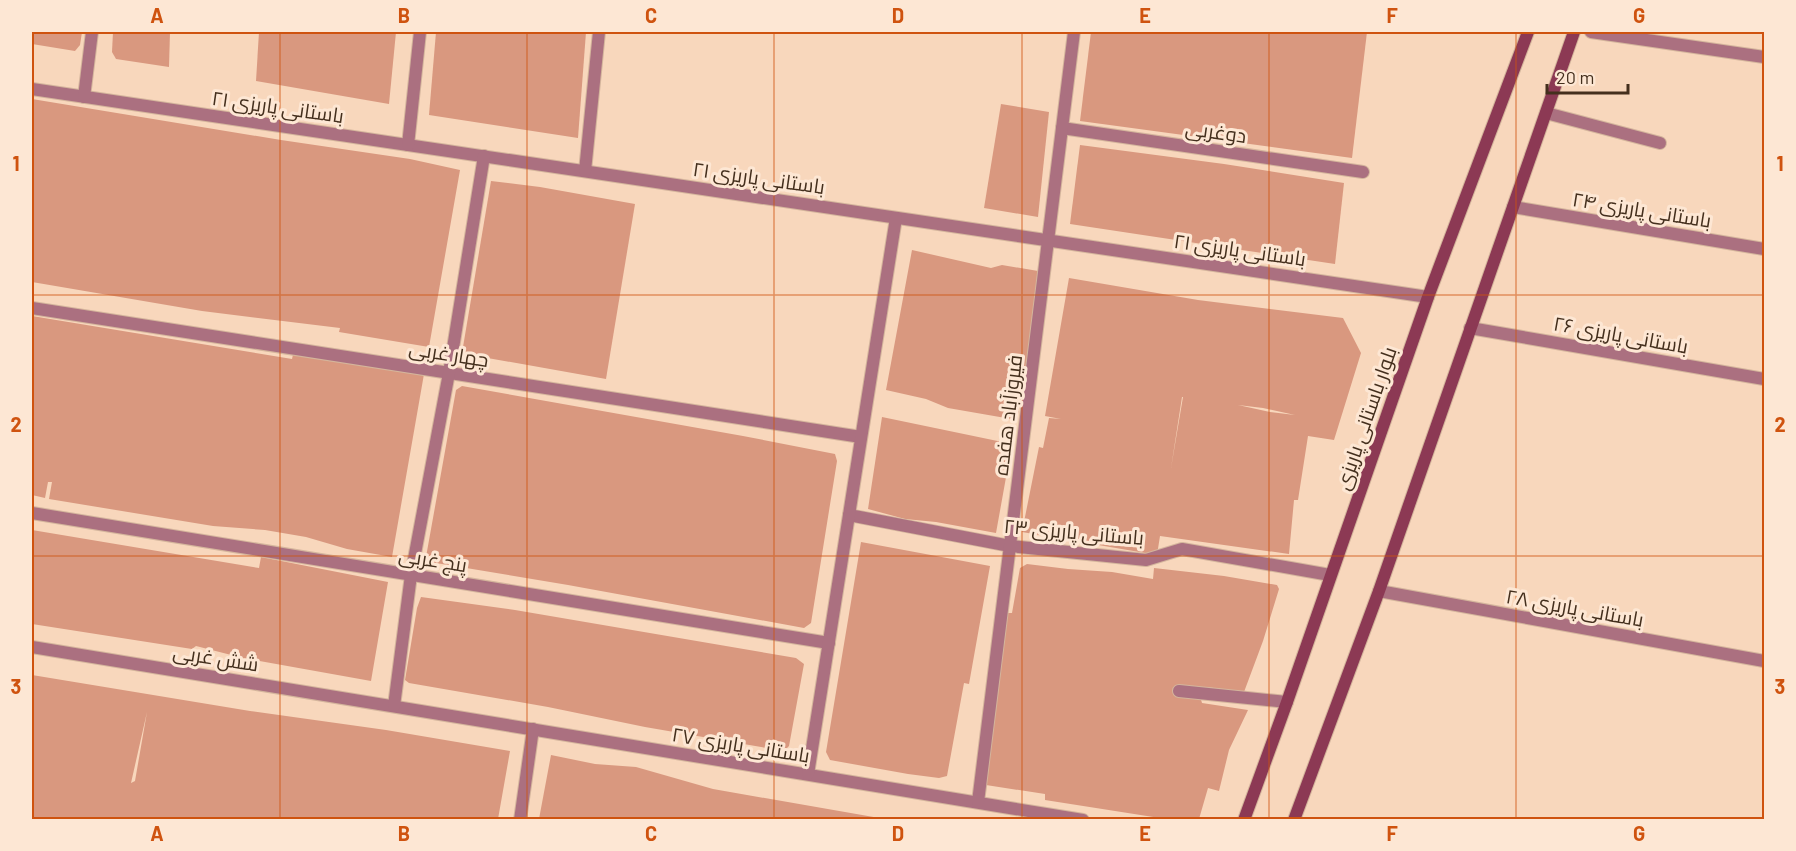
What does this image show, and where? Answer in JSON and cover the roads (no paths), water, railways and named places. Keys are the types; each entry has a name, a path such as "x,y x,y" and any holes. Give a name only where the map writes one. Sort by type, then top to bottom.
{"main road":[{"name":"بلوار باستانی پاریزی","path":"1244,819 1428,297 1528,32"},
{"path":"1294,819 1379,591 1574,32"}],"street":[{"path":"84,97 93,32"},
{"path":"408,145 420,32"},
{"path":"585,171 599,32"},
{"name":"فیروزآباد هفده","path":"978,802 1074,32"},
{"path":"1591,32 1764,57"},
{"name":"باستانی پاریزی ۲۱","path":"32,89 1428,297"},
{"path":"1546,112 1660,143"},
{"name":"دوغربی","path":"1062,128 1363,172"},
{"path":"394,706 411,575 449,373 484,156"},
{"name":"باستانی پاریزی ۲۴","path":"1513,207 1764,249"},
{"path":"808,774 896,218"},
{"name":"چهار غربی","path":"32,308 861,437"},
{"name":"باستانی پاریزی ۲۶","path":"1470,328 1764,379"},
{"name":"پنج غربی","path":"32,513 829,643"},
{"name":"باستانی پاریزی ۲۳","path":"849,515 1010,546 1146,560 1182,549 1330,575"},
{"name":"باستانی پاریزی ۲۸","path":"1379,591 1764,661"},
{"name":"شش غربی","path":"32,647 394,706"},
{"path":"1179,692 1287,702"},
{"name":"باستانی پاریزی ۲۷","path":"394,706 1083,819"},
{"path":"520,819 533,729"}]}
